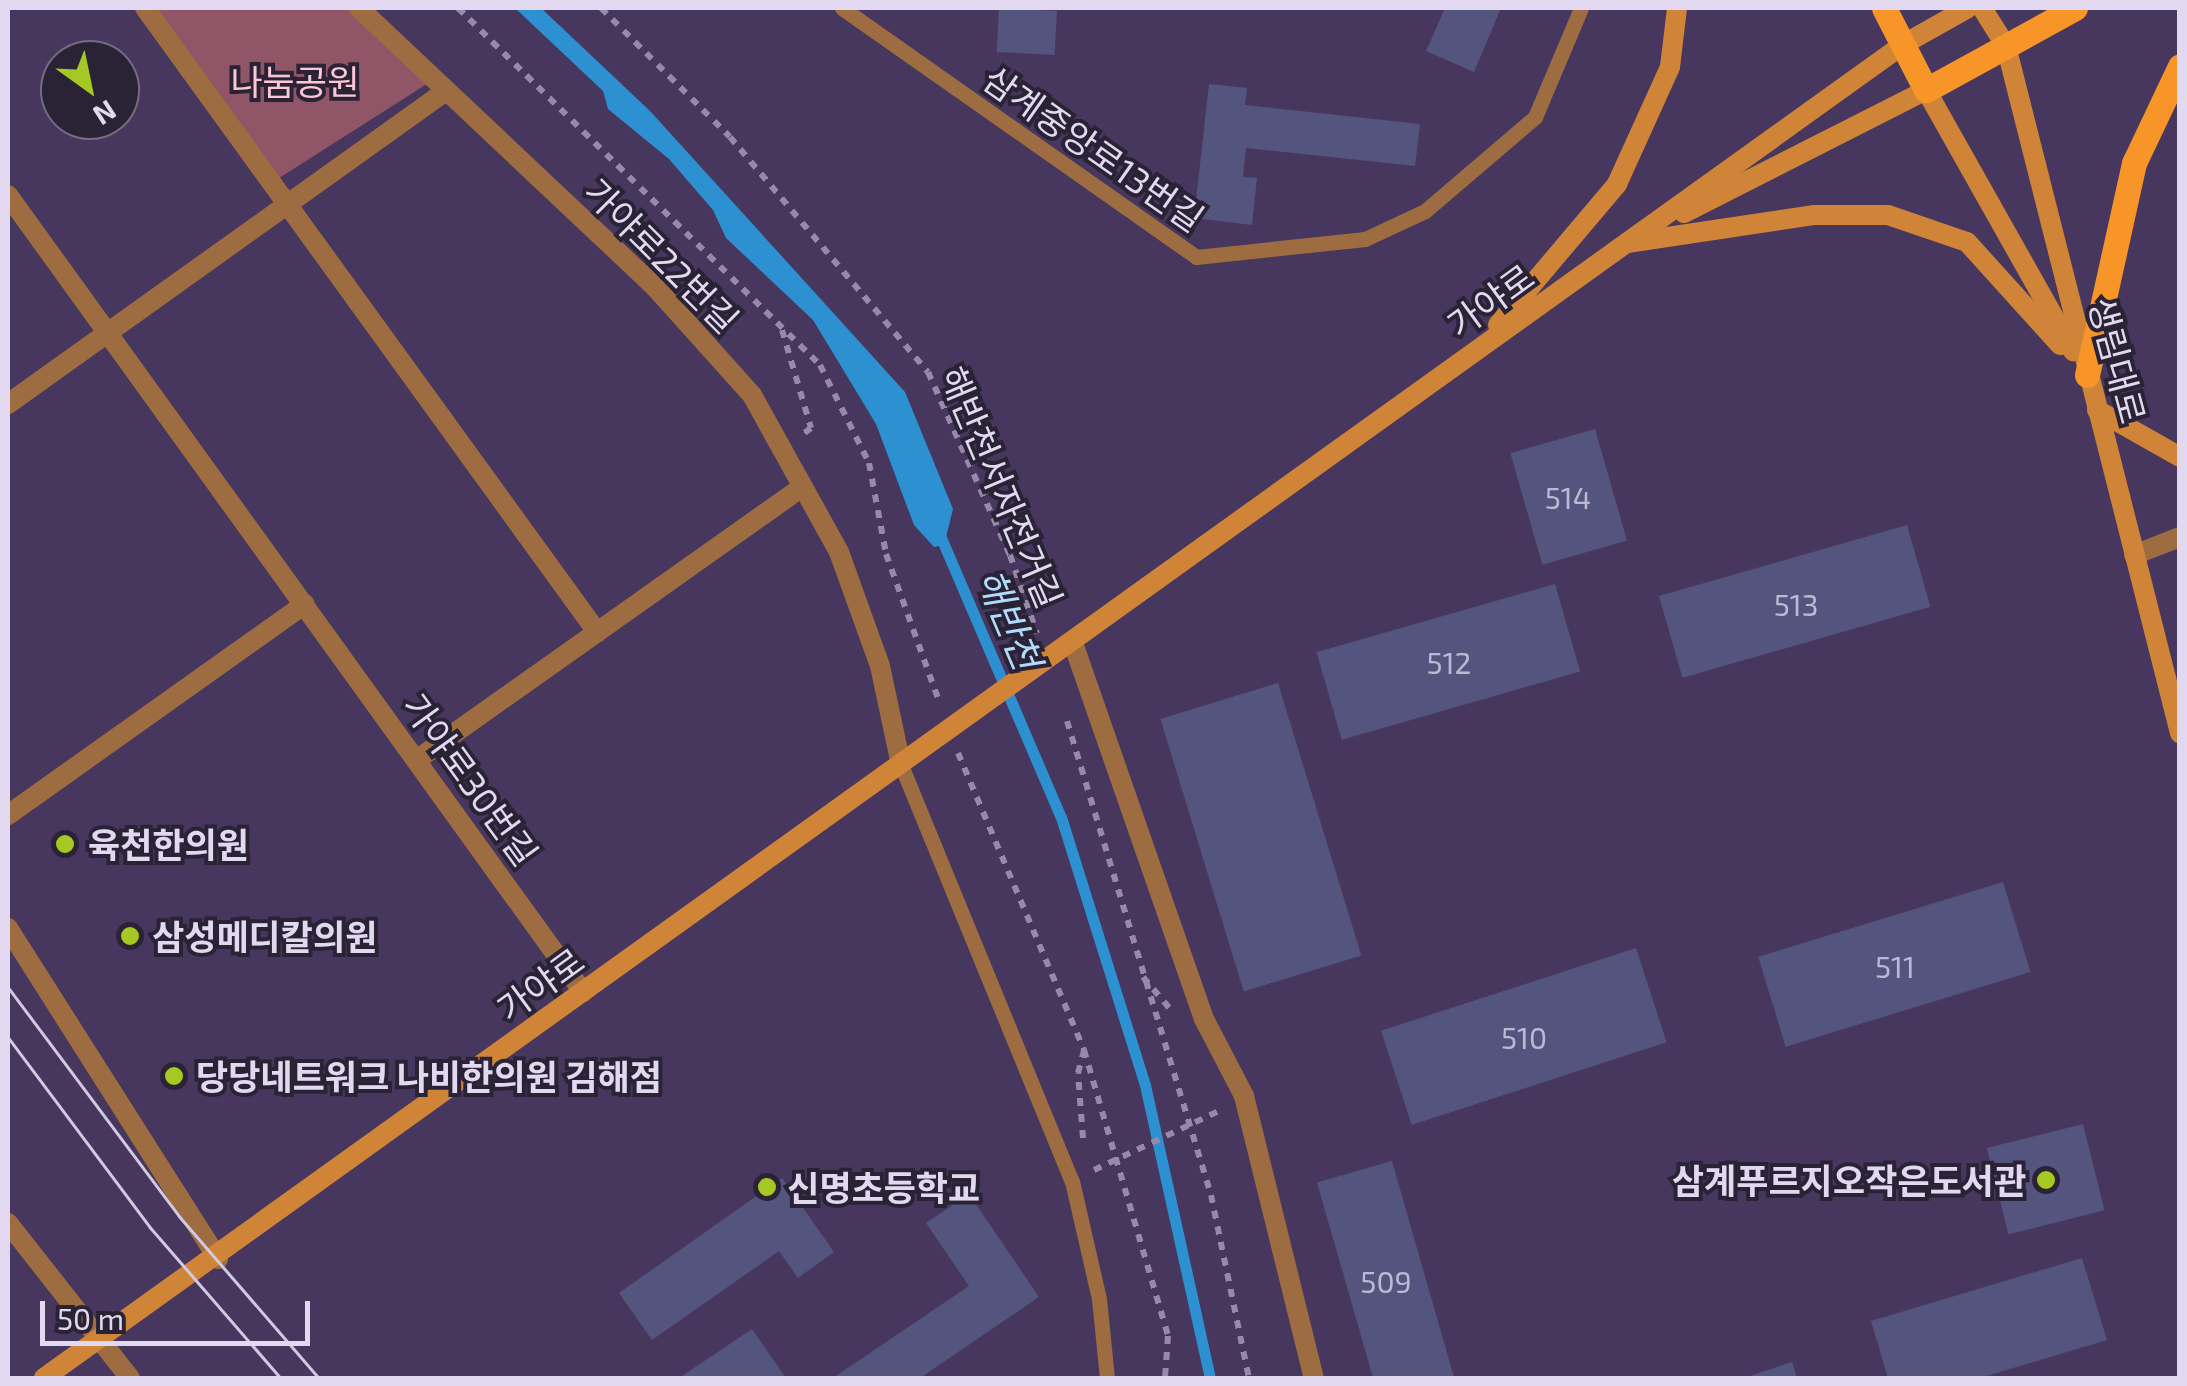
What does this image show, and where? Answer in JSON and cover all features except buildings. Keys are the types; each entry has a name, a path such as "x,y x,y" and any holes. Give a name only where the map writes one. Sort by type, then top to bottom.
{"main road":[{"path":"1478,349 1617,184 1670,67 1677,8"},
{"path":"1884,8 2087,375"},
{"name":"가야로","path":"44,1378 218,1259 928,747 1057,648 1624,243 1904,44 1968,8"},
{"name":"생림대로","path":"1982,8 2006,46 2180,734"},
{"path":"1624,243 1926,90 2075,8"},
{"path":"2087,375 2134,163 2180,66"},
{"path":"1624,243 1815,215 1888,215 1967,242 2087,375"},
{"path":"2097,410 2180,458"}],"street":[{"path":"145,8 597,632"},
{"name":"가야로22번길","path":"358,8 655,287 752,395 839,552 880,666 901,766"},
{"path":"8,404 446,91"},
{"name":"가야로30번길","path":"8,195 584,992"},
{"path":"418,759 802,486"},
{"path":"2134,555 2180,537"},
{"path":"8,816 306,604"},
{"path":"1057,648 1204,1019 1244,1096 1314,1378"},
{"path":"8,928 218,1259"},
{"path":"8,1223 97,1342 130,1378"}],"lane":[{"name":"삼계중앙로13번길","path":"842,8 1196,257 1365,240 1425,211 1536,117 1581,8"},
{"path":"901,766 1078,1178 1099,1299 1106,1378"}],"path":[{"name":"해반천서자전거길","path":"602,8 730,137 928,372 1010,555 1057,648"},
{"path":"780,324 811,428 782,450"},
{"path":"1060,702 1211,1195 1249,1378"},
{"path":"1078,1178 1084,1145 1078,1073 1084,1050"},
{"path":"1078,1178 1223,1109"}],"green space":[{"name":"나눔공원","path":"151,8 352,8 430,82 276,180"}],"water":[{"name":"해반천","path":"515,8 541,8 650,111 905,392 953,509 944,545 934,547 914,525 876,424 813,320 726,238 713,210 669,159 608,109 603,91"}],"waterway":[{"name":"해반천","path":"939,533 1061,817 1145,1085 1210,1378"}],"tram line":[{"path":"8,987 180,1217 319,1378"},
{"path":"8,1037 150,1227 281,1378"}],"place":[{"name":"육천한의원","path":"65,844"},
{"name":"삼성메디칼의원","path":"130,936"},
{"name":"당당네트워크 나비한의원 김해점","path":"174,1076"},
{"name":"삼계푸르지오작은도서관","path":"2046,1180"},
{"name":"신명초등학교","path":"767,1187"}]}
